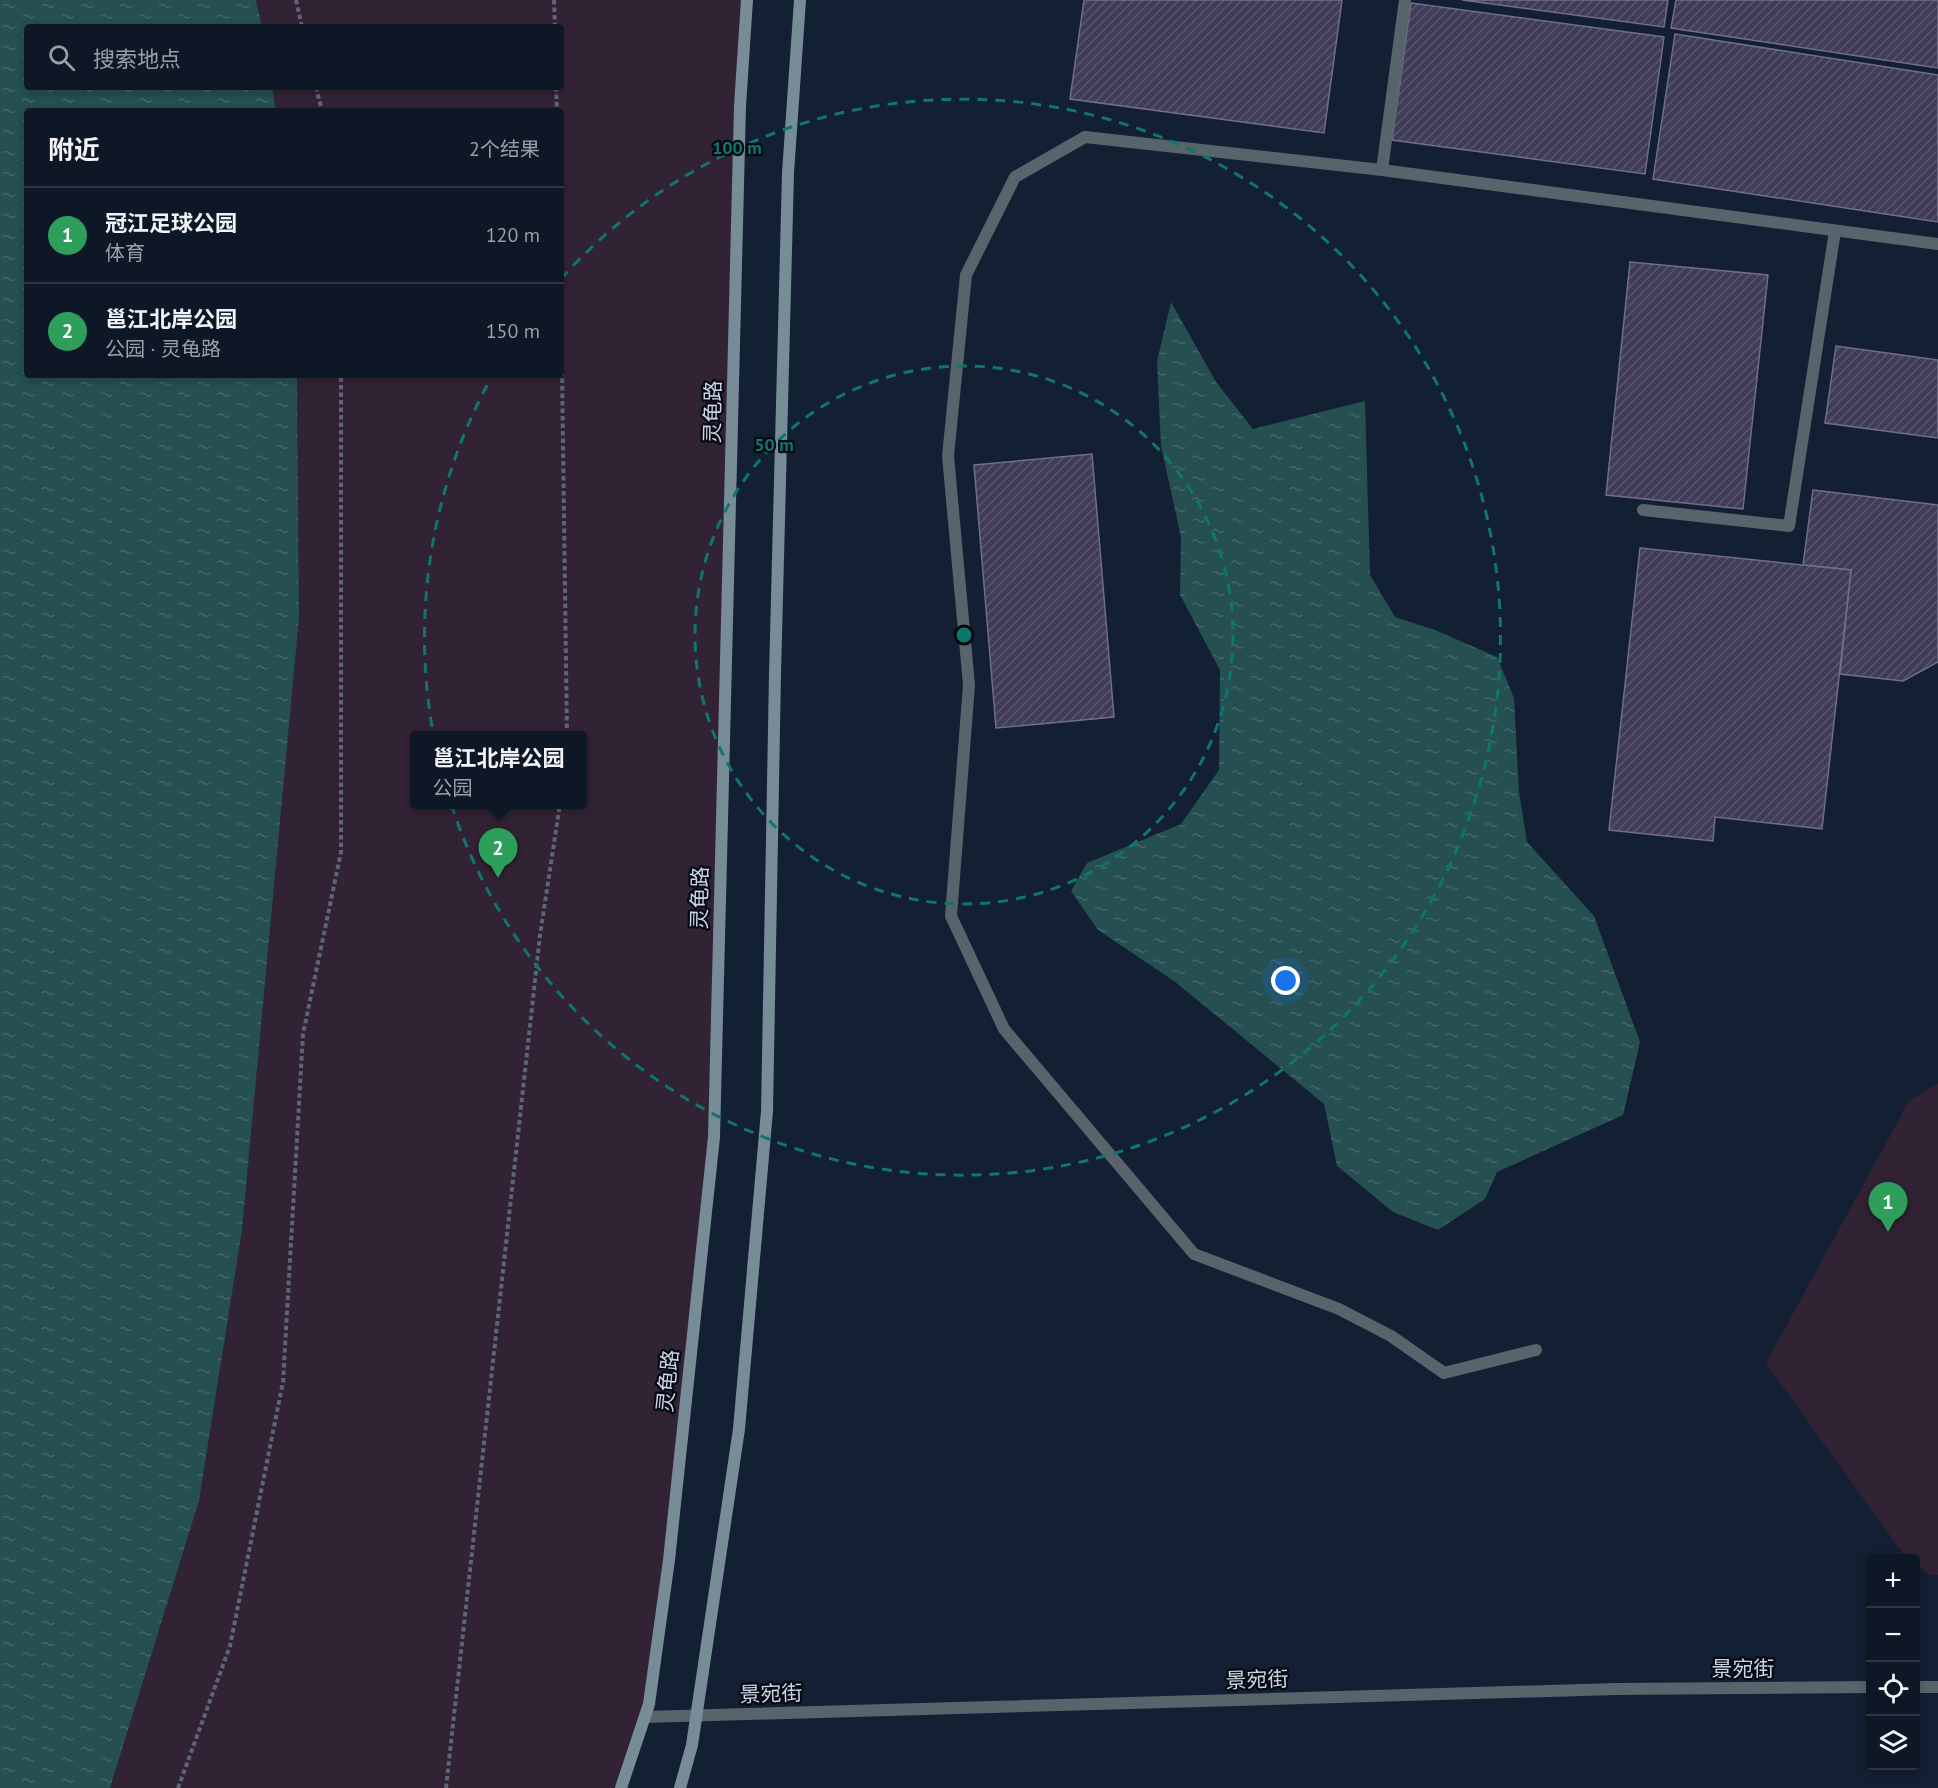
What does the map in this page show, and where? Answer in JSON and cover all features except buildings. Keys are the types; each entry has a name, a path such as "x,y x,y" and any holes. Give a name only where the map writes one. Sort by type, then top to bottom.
{"main road":[{"name":"灵龟路","path":"621,1788 649,1704 669,1560 714,1137 740,106 747,0"},
{"path":"680,1788 692,1745 739,1429 767,1111 788,172 800,0"}],"street":[{"path":"1382,170 1405,0"},
{"path":"1536,1350 1444,1373 1391,1336 1339,1309 1194,1254 1004,1029 951,916 969,685 948,456 966,275 1016,177 1085,137 1382,170 1938,244"},
{"path":"1643,510 1789,526 1835,231"},
{"name":"景宛街","path":"645,1717 1616,1689 1866,1687"},
{"path":"1920,1687 1938,1687"}],"path":[{"path":"296,0 301,24"},
{"path":"554,0 555,24"},
{"path":"317,90 321,108"},
{"path":"556,90 557,108"},
{"path":"178,1788 230,1646 283,1382 303,1034 341,852 341,378"},
{"path":"562,378 567,731"},
{"path":"446,1788 540,935 559,809"}],"shaded area":[{"path":"256,0 747,0 714,1137 649,1704 621,1788 110,1788 199,1501 242,1230 299,618 297,378 564,378 564,108 276,108 272,90 564,90 564,24 261,24"},
{"path":"1938,1083 1938,1575 1931,1575 1920,1568 1920,1554 1903,1554 1766,1363 1909,1101"}],"water":[{"path":"0,0 256,0 261,24 24,24 24,90 272,90 276,108 24,108 24,378 297,378 299,618 242,1230 199,1501 110,1788 0,1788"},
{"path":"1171,302 1216,382 1253,429 1365,401 1370,575 1395,617 1435,630 1497,657 1514,698 1519,792 1527,842 1594,916 1640,1042 1623,1115 1497,1172 1485,1199 1438,1230 1393,1212 1337,1166 1324,1104 1174,981 1098,930 1071,891 1087,863 1181,824 1219,770 1220,670 1180,595 1181,537 1161,446 1157,361"}],"place":[{"name":"邕江北岸公园","path":"498,878"},
{"name":"冠江足球公园","path":"1888,1232"}]}
